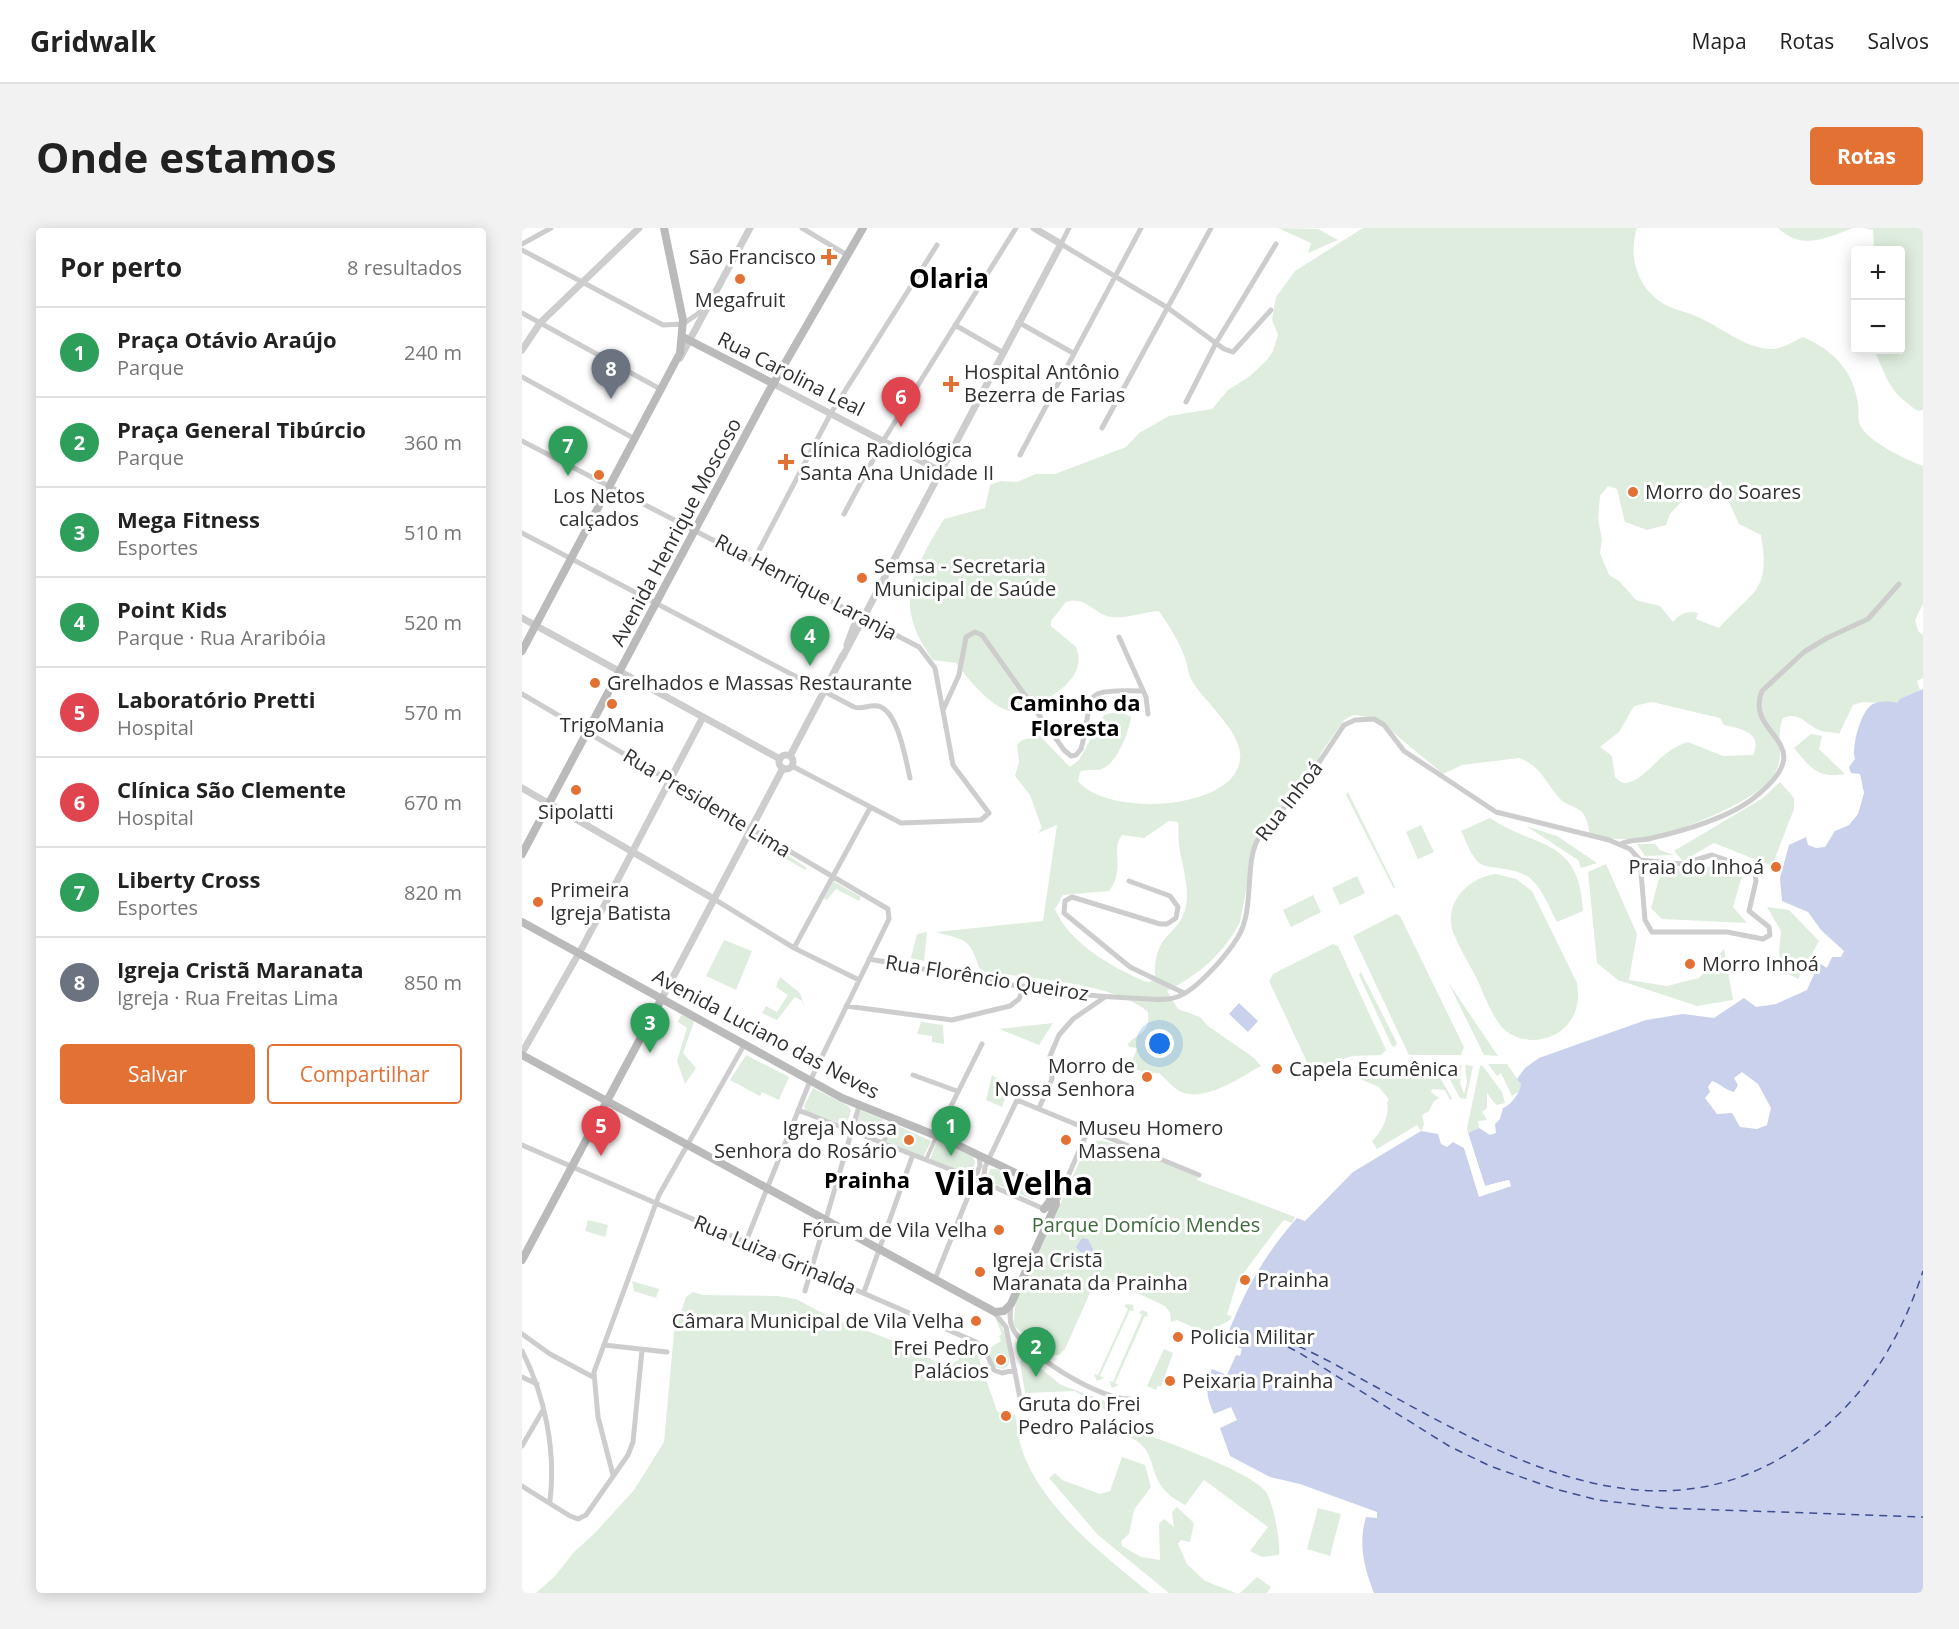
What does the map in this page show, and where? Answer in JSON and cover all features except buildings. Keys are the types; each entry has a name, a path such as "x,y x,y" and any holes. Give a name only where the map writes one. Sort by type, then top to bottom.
{"main road":[{"path":"522,651 674,368 686,338 664,228"},
{"name":"Avenida Henrique Moscoso","path":"522,854 774,384 863,228"},
{"name":"Rua Carolina Leal","path":"686,338 774,384"},
{"name":"Avenida Luciano das Neves","path":"522,922 859,1106 936,1136 1051,1191"},
{"path":"522,1260 662,998"},
{"path":"522,1054 605,1103 992,1310 1001,1312 1011,1304 1056,1204 1051,1191"},
{"path":"1044,1209 1050,1201 1051,1191"}],"street":[{"path":"522,244 551,228"},
{"path":"522,350 540,323 580,282 639,228"},
{"path":"686,338 750,228"},
{"path":"802,228 848,255"},
{"path":"844,514 883,441 1016,228"},
{"path":"1034,228 1168,308 1216,343 1233,352 1271,310"},
{"path":"792,766 790,756 842,658 852,630 863,616 1069,228"},
{"path":"1020,455 1141,228"},
{"path":"1102,428 1211,228"},
{"path":"1186,402 1216,343 1276,244"},
{"path":"754,560 831,413 937,245"},
{"path":"522,250 663,325 683,324"},
{"name":"Rua Carolina Leal","path":"683,324 706,307"},
{"path":"522,313 662,390"},
{"path":"1018,322 1073,353"},
{"path":"955,325 1002,352"},
{"path":"522,377 635,439"},
{"name":"Rua Carolina Leal","path":"774,384 940,471"},
{"name":"Rua Henrique Laranja","path":"522,441 916,645 928,656 935,668 943,710"},
{"path":"522,533 824,692 857,708 875,705 882,708 895,723 910,778"},
{"path":"1621,844 1694,826 1737,808 1763,790 1776,777 1785,757 1783,748 1759,709 1758,700 1762,691 1804,652 1827,638 1868,619 1899,584"},
{"path":"522,618 780,759 783,768 662,998"},
{"path":"783,768 792,766 894,820 910,824 981,820 988,816 987,808 961,779 953,765 943,710 959,675 966,637 975,632 982,635 1064,750 1071,756 1076,755 1081,749 1089,703 1094,694 1104,690 1143,692"},
{"path":"1119,637 1143,692 1148,714"},
{"name":"Rua Presidente Lima","path":"522,694 832,878 883,905 890,913 869,959"},
{"path":"522,1054 579,953 631,850 703,717"},
{"name":"Rua Inhoá","path":"1184,993 1219,961 1240,934 1245,920 1253,850 1258,839 1308,779 1341,728 1355,720 1370,718 1381,723 1404,751 1496,812 1621,844"},
{"path":"780,759 790,756"},
{"path":"522,788 631,850 794,948 858,980"},
{"path":"794,948 870,808"},
{"path":"1621,844 1634,852 1640,860 1645,920 1652,932 1727,932 1763,939 1770,935 1769,927 1749,911 1756,881 1750,868 1712,855 1682,864 1640,860"},
{"path":"1129,881 1173,898 1178,908 1176,918 1167,924 1160,924 1072,897 1065,901 1064,913 1130,967 1184,993"},
{"path":"745,1244 810,1081 869,959"},
{"name":"Rua Florêncio Queiroz","path":"869,959 1024,986 1105,997"},
{"path":"846,1006 952,1020 1010,1006 1018,999 1024,986"},
{"path":"1039,1108 1052,1079 1050,1056 1059,1035 1073,1019 1105,997 1169,999 1184,993"},
{"path":"925,1162 957,1091 982,1044"},
{"path":"613,1475 598,1417 593,1377 656,1203 686,1145 744,1045"},
{"path":"913,1075 957,1091"},
{"path":"982,1182 988,1160 1017,1100 1198,1175"},
{"path":"805,1291 859,1106"},
{"path":"798,1110 912,1157 975,1179 1044,1209 1051,1209 1056,1204 1089,1128"},
{"path":"883,1144 892,1119"},
{"name":"Rua Luiza Grinalda","path":"522,1145 979,1344 986,1351 990,1366 996,1371 1015,1370"},
{"path":"934,1279 975,1179 980,1165 979,1156"},
{"path":"864,1292 912,1157"},
{"path":"1051,1191 1064,1186"},
{"path":"1011,1304 1010,1321 1022,1341 1036,1353 1071,1378 1119,1399 1130,1400"},
{"path":"992,1310 1005,1323 1015,1350"},
{"path":"522,1334 550,1354 593,1377"},
{"path":"1022,1341 1015,1339 1014,1363 1022,1408"},
{"path":"1015,1350 1022,1341"},
{"path":"604,1345 666,1352"},
{"path":"522,1486 550,1501 570,1516 578,1519 584,1517 628,1455 633,1442 642,1350"},
{"path":"1015,1350 1036,1353"},
{"path":"522,1351 537,1384 543,1410 552,1462 550,1501"},
{"path":"522,1377 537,1384"},
{"path":"522,1446 543,1410"}],"green space":[{"path":"1278,228 1318,229 1338,240 1308,253 1311,243"},
{"path":"1363,228 1637,228 1634,239 1634,260 1637,270 1647,289 1664,304 1697,317 1760,348 1778,348 1803,337 1824,349 1840,363 1852,381 1858,404 1859,423 1863,430 1887,449 1923,466 1923,604 1915,620 1918,631 1923,635 1923,678 1917,681 1920,690 1897,704 1863,702 1853,705 1839,734 1819,730 1798,717 1783,718 1780,731 1779,764 1768,782 1755,793 1699,821 1663,834 1634,839 1590,836 1588,824 1581,811 1561,800 1532,764 1519,758 1462,765 1443,774 1376,718 1353,715 1344,720 1321,753 1314,771 1256,838 1240,922 1233,934 1209,963 1167,991 1178,1009 1200,1017 1208,1026 1254,1058 1261,1066 1222,1087 1201,1094 1191,1094 1181,1092 1159,1073 1145,1073 1130,1067 1137,1048 1129,1047 1128,1044 1143,1032 1148,1019 1148,1012 1133,1002 1114,994 1071,983 986,972 979,968 969,945 960,939 936,932 1043,921 1057,825 1038,833 1042,828 1030,795 1015,776 1019,762 1017,745 1022,740 1040,736 1070,767 1079,760 1104,715 1120,711 1131,717 1128,730 1114,759 1104,768 1080,772 1078,781 1093,793 1115,800 1140,804 1193,799 1216,790 1232,777 1240,760 1240,750 1236,740 1223,719 1194,684 1180,646 1159,611 1111,617 1080,602 1066,602 1051,621 1051,626 1076,647 1079,659 1076,670 1062,689 1019,713 1009,711 991,701 956,663 933,660 920,640 913,622 910,605 911,589 923,556 944,519 985,508 990,485 1001,481 1017,482 1036,474 1055,474 1126,447 1139,433 1169,416 1212,409 1228,390 1250,376 1273,351 1278,335 1272,320 1276,297 1295,271","holes":["1608,486 1617,489 1625,522 1647,530 1666,525 1670,514 1693,489 1708,488 1725,494 1739,524 1761,535 1763,569 1756,589 1719,628 1696,619 1698,613 1694,612 1684,613 1673,622 1660,606 1636,600 1619,581 1609,575 1600,553 1602,539 1598,519 1600,496","1652,702 1720,718 1724,725 1743,730 1753,736 1755,741 1753,755 1723,756 1688,742 1670,751 1641,776 1627,783 1622,782 1615,777 1612,756 1600,747 1619,732 1634,706","1169,821 1178,822 1179,845 1187,891 1183,916 1158,951 1155,977 1150,982 1119,969 1081,943 1070,933 1055,909 1063,895 1109,891 1117,875 1117,847 1122,835 1144,838"]},
{"path":"1778,228 1853,228 1824,238 1805,241 1787,235"},
{"path":"1864,228 1923,228 1923,410 1918,411 1894,391 1876,354 1905,354 1905,246 1874,246 1873,230"},
{"path":"1811,734 1822,736 1819,749 1845,774 1827,775 1815,770 1794,748"},
{"path":"1780,782 1794,798 1794,809 1772,866 1714,843 1683,861 1674,851 1763,798"},
{"path":"1348,792 1395,887 1394,889 1346,795"},
{"path":"1490,818 1552,848 1564,857 1574,870 1580,887 1583,911 1557,922 1542,893 1530,878 1516,871 1486,866 1477,861 1461,831"},
{"path":"1421,825 1434,852 1418,859 1406,832"},
{"path":"1526,826 1557,836 1597,863 1581,868 1578,860"},
{"path":"752,833 807,868 805,870 749,837"},
{"path":"1637,844 1655,844 1660,850 1674,855 1645,856"},
{"path":"1606,864 1637,934 1629,980 1667,986 1699,978 1724,949 1733,1000 1697,1006 1618,980 1597,963 1588,872"},
{"path":"1705,866 1742,876 1733,907 1747,923 1662,919 1651,908 1661,871"},
{"path":"1496,874 1516,879 1532,891 1577,983 1578,1002 1572,1019 1563,1029 1547,1038 1529,1040 1512,1035 1504,1029 1492,1012 1453,932 1452,911 1461,893 1476,880"},
{"path":"1357,876 1365,893 1340,905 1332,888"},
{"path":"833,881 861,897 859,901 836,889 827,900 824,899"},
{"path":"1313,895 1321,912 1291,927 1283,910"},
{"path":"1767,907 1789,910 1819,941 1798,979 1783,971 1779,952 1781,931"},
{"path":"1396,914 1400,916 1464,1047 1461,1055 1409,1055 1353,936"},
{"path":"927,932 924,961 911,958 917,934"},
{"path":"724,940 752,951 736,990 706,976"},
{"path":"1333,944 1338,946 1386,1050 1381,1055 1352,1056 1314,1068 1307,1062 1269,981 1273,974"},
{"path":"1361,972 1397,1043 1395,1047 1392,1046 1359,975"},
{"path":"780,977 800,993 805,1008 802,1001 795,997 777,1020 762,1013 766,1006 777,1012 788,995 776,987"},
{"path":"1448,982 1498,1056 1484,1055"},
{"path":"681,1015 695,1019 683,1053 696,1068 685,1084 677,1061 687,1028 678,1022"},
{"path":"921,1022 943,1025 944,1044 932,1042 932,1036 917,1034"},
{"path":"1053,1023 1039,1045 999,1029"},
{"path":"746,1055 789,1077 779,1100 762,1092 760,1096 730,1080"},
{"path":"1488,1064 1507,1064 1521,1084 1520,1091 1512,1096 1501,1073 1497,1076"},
{"path":"1442,1065 1461,1065 1460,1083 1464,1094 1467,1082 1465,1065 1473,1066 1466,1099 1460,1098"},
{"path":"1482,1065 1502,1092 1505,1103 1496,1105 1487,1093 1487,1108 1482,1112 1487,1120 1478,1121 1479,1128 1468,1133 1467,1128"},
{"path":"1366,1066 1368,1075 1371,1073 1368,1067 1403,1066 1406,1077 1409,1078 1411,1074 1406,1066 1433,1066 1452,1098 1450,1100 1445,1090 1432,1089 1431,1092 1439,1098 1434,1101 1429,1111 1422,1115 1424,1124 1421,1131 1417,1125 1377,1149 1372,1141 1384,1123 1389,1100 1379,1087 1360,1079 1355,1067"},
{"path":"992,1075 1009,1088 1002,1107 986,1100"},
{"path":"813,1088 848,1106 851,1111 846,1125 805,1111 804,1106"},
{"path":"860,1110 883,1119 876,1138 854,1129"},
{"path":"894,1124 931,1141 923,1158 886,1141"},
{"path":"937,1140 973,1157 975,1162 973,1170 965,1173 930,1160"},
{"name":"Parque Domício Mendes","path":"1094,1141 1116,1144 1145,1154 1198,1177 1197,1180 1295,1217 1292,1223 1284,1220 1237,1282 1227,1315 1232,1316 1230,1320 1206,1333 1177,1320 1171,1322 1170,1313 1165,1306 1098,1275 1065,1349 1059,1355 1047,1355 1013,1325 1016,1302 1086,1147"},
{"path":"991,1169 996,1169 1038,1188 1039,1196 1032,1199 991,1182 987,1176"},
{"path":"588,1220 608,1225 605,1237 585,1231"},
{"path":"632,1281 659,1289 656,1298 634,1291"},
{"path":"693,1292 703,1295 778,1296 796,1299 828,1316 904,1345 938,1363 952,1364 958,1360 964,1342 975,1347 997,1411 1008,1419 1015,1414 1022,1450 1044,1492 1076,1529 1150,1593 536,1593 555,1576 574,1552 594,1534 634,1490 664,1442 674,1333 686,1297"},
{"path":"1133,1305 1134,1311 1130,1310 1100,1376 1104,1378 1097,1381 1094,1374 1098,1375 1128,1309 1124,1306"},
{"path":"1142,1310 1147,1312 1148,1317 1145,1316 1115,1383 1119,1385 1112,1388 1109,1381 1113,1382 1142,1315 1139,1313"},
{"path":"995,1317 1002,1326 1009,1348 1009,1362 1003,1369 995,1367 988,1349 1001,1341 999,1336 1002,1334"},
{"path":"1164,1349 1173,1353 1161,1387 1158,1386 1156,1390 1147,1386"},
{"path":"1026,1359 1061,1385 1114,1404 1111,1414 1075,1391 1025,1393 1020,1361"},
{"path":"1131,1429 1224,1465 1257,1484 1266,1492 1274,1513 1279,1555 1262,1557 1250,1551 1268,1527 1204,1480 1185,1505 1169,1495 1158,1480 1143,1447 1128,1436"},
{"path":"1122,1457 1145,1465 1151,1487 1134,1510 1129,1534 1121,1541 1122,1546 1141,1557 1160,1560 1159,1524 1164,1519 1174,1527 1172,1512 1177,1507 1194,1523 1190,1542 1181,1540 1178,1544 1187,1564 1205,1581 1236,1593 1169,1593 1098,1535 1049,1478 1055,1473 1062,1480 1100,1494 1110,1491"},
{"path":"1318,1508 1341,1514 1330,1556 1307,1549"},
{"path":"1257,1577 1271,1587 1267,1593 1240,1593"}],"water":[{"path":"1923,689 1923,1593 1374,1593 1365,1565 1362,1537 1366,1517 1377,1518 1377,1512 1300,1484 1270,1477 1230,1456 1220,1428 1237,1420 1231,1407 1214,1414 1211,1408 1207,1386 1212,1369 1227,1375 1236,1355 1240,1356 1242,1349 1225,1341 1255,1276 1297,1218 1305,1221 1353,1172 1421,1131 1438,1134 1441,1144 1447,1147 1453,1142 1464,1148 1479,1196 1511,1186 1509,1180 1485,1186 1468,1133 1479,1128 1490,1135 1496,1133 1495,1124 1500,1119 1503,1108 1519,1091 1521,1084 1517,1079 1525,1068 1539,1058 1646,1020 1683,1014 1714,1018 1744,998 1756,1007 1776,1004 1807,990 1819,963 1827,968 1832,957 1841,957 1844,951 1821,930 1808,912 1782,901 1780,878 1789,845 1806,837 1808,845 1816,848 1825,847 1835,831 1849,825 1858,814 1864,793 1860,774 1851,773 1849,767 1855,759 1854,746 1858,729 1865,713 1873,704 1897,703 1900,699","holes":["1742,1072 1758,1084 1771,1108 1767,1125 1757,1129 1740,1127 1732,1113 1717,1114 1705,1098 1710,1092 1708,1087 1712,1081 1734,1092 1738,1085 1734,1078"]},
{"path":"1239,1003 1258,1021 1248,1032 1229,1014"},
{"path":"1082,1238 1088,1239 1094,1251 1090,1269 1080,1260 1086,1253 1080,1252 1076,1247"}],"pier":[{"path":"1467,1130 1485,1186 1509,1180 1511,1186 1479,1197 1463,1144 1467,1147 1481,1193 1508,1184 1488,1190 1482,1188 1465,1134"}],"ferry route":[{"path":"1259,1332 1305,1349 1476,1440 1526,1462 1578,1479 1631,1489 1683,1490 1736,1478 1789,1453 1836,1417 1855,1397 1888,1351 1913,1299 1923,1271"},
{"path":"1263,1334 1298,1352 1449,1446 1490,1466 1555,1489 1598,1500 1664,1508 1923,1517"}],"place":[{"name":"São Francisco","path":"829,257"},
{"name":"Megafruit","path":"740,279"},
{"name":"Hospital Antônio Bezerra de Farias","path":"951,384"},
{"name":"Igreja Cristã Maranata","path":"611,399"},
{"name":"Clínica São Clemente","path":"901,427"},
{"name":"Clínica Radiológica Santa Ana Unidade II","path":"786,462"},
{"name":"Los Netos calçados","path":"599,475"},
{"name":"Liberty Cross","path":"568,476"},
{"name":"Morro do Soares","path":"1633,492"},
{"name":"Semsa - Secretaria Municipal de Saúde","path":"862,578"},
{"name":"Point Kids","path":"810,666"},
{"name":"Grelhados e Massas Restaurante","path":"595,683"},
{"name":"TrigoMania","path":"612,704"},
{"name":"Sipolatti","path":"576,790"},
{"name":"Praia do Inhoá","path":"1776,867"},
{"name":"Primeira Igreja Batista","path":"538,902"},
{"name":"Morro Inhoá","path":"1690,964"},
{"name":"Mega Fitness","path":"650,1053"},
{"name":"Capela Ecumênica","path":"1277,1069"},
{"name":"Morro de Nossa Senhora","path":"1147,1077"},
{"name":"Igreja Nossa Senhora do Rosário","path":"909,1140"},
{"name":"Museu Homero Massena","path":"1066,1140"},
{"name":"Laboratório Pretti","path":"601,1156"},
{"name":"Praça Otávio Araújo","path":"951,1156"},
{"name":"Fórum de Vila Velha","path":"999,1230"},
{"name":"Igreja Cristã Maranata da Prainha","path":"980,1272"},
{"name":"Prainha","path":"1245,1280"},
{"name":"Câmara Municipal de Vila Velha","path":"976,1321"},
{"name":"Policia Militar","path":"1178,1337"},
{"name":"Frei Pedro Palácios","path":"1001,1360"},
{"name":"Praça General Tibúrcio","path":"1036,1377"},
{"name":"Peixaria Prainha","path":"1170,1381"},
{"name":"Gruta do Frei Pedro Palácios","path":"1006,1416"}],"district":[{"name":"Olaria","path":"949,279"},
{"name":"Caminho da Floresta","path":"1075,716"},
{"name":"Prainha","path":"867,1180"},
{"name":"Vila Velha","path":"1014,1184"}]}
